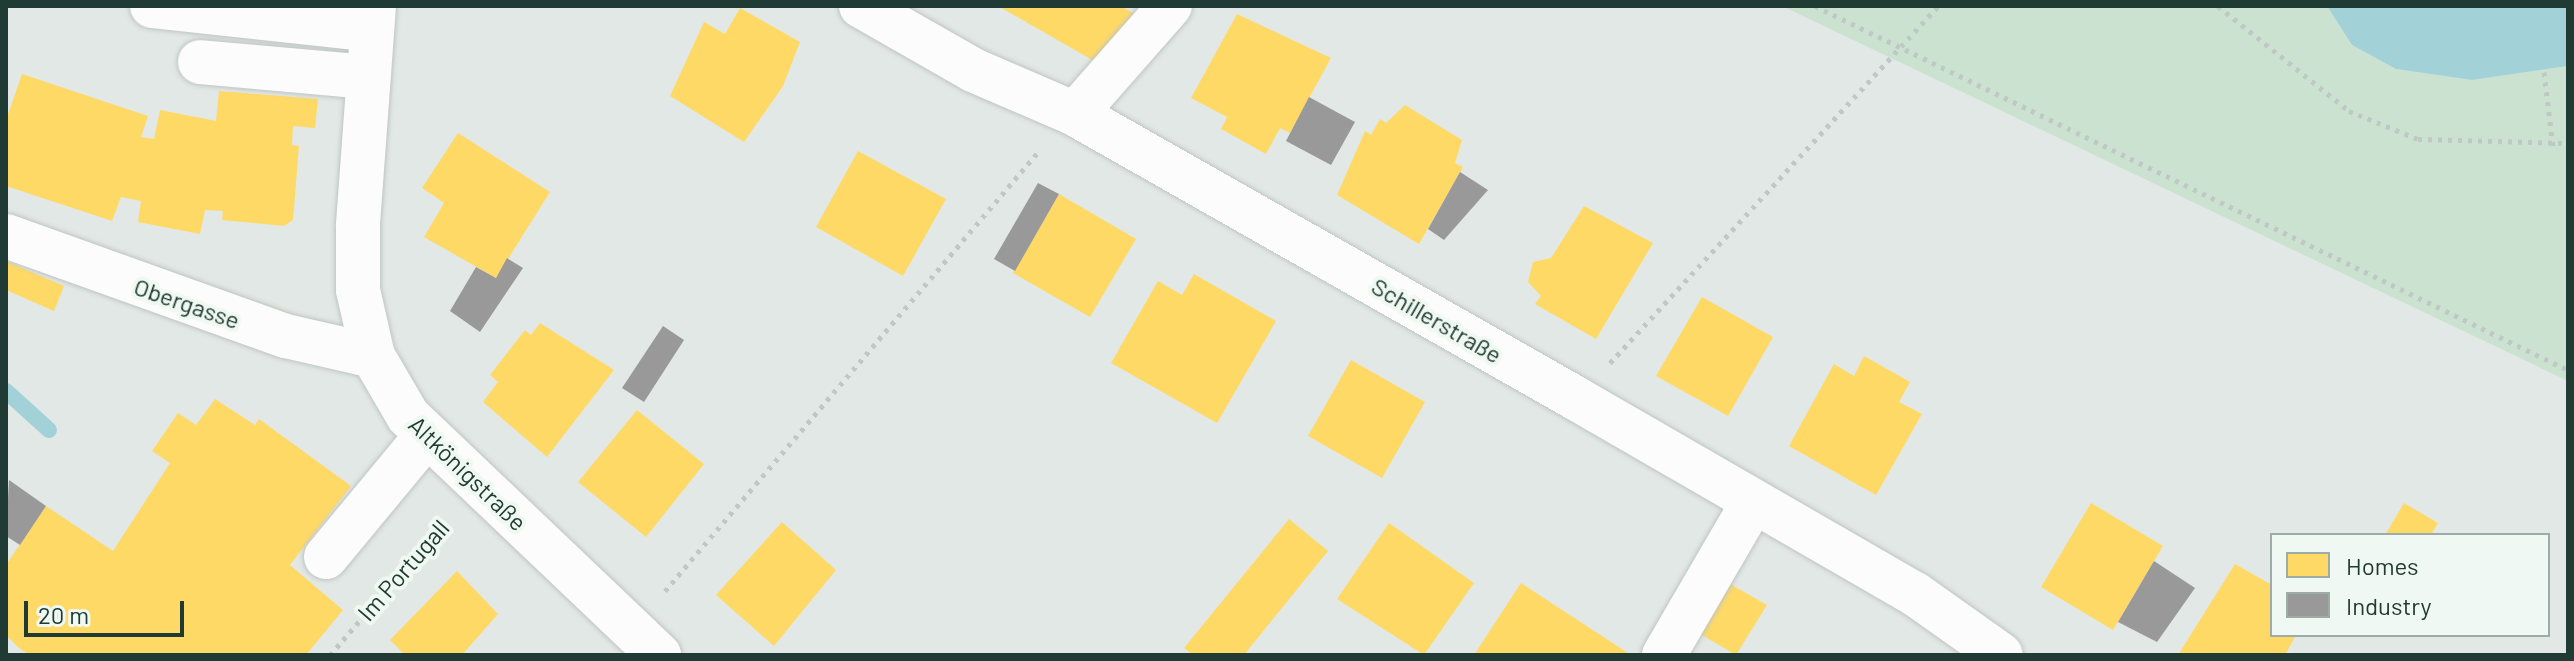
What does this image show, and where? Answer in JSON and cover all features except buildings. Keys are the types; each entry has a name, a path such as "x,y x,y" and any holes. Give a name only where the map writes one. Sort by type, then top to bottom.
{"street":[{"path":"152,6 373,18"},
{"name":"Schillerstraße","path":"861,6 973,70 1075,114 1577,399 1915,594 2001,655"},
{"path":"1075,114 1170,6"},
{"name":"Altkönigstraße","path":"373,18 358,290 373,356 427,435 646,642"},
{"path":"200,62 368,77"},
{"name":"Obergasse","path":"6,236 286,336 373,356"},
{"path":"326,557 427,435"},
{"path":"1664,655 1753,502"}],"path":[{"path":"1815,6 2568,370"},
{"path":"1577,399 1904,49 1938,6"},
{"path":"2218,6 2349,111 2418,139 2553,146 2568,143"},
{"path":"2544,72 2553,146"},
{"path":"646,642 1075,114"},
{"name":"Im Portugall","path":"330,655 477,485"}],"green space":[{"path":"1782,6 2327,6 2352,45 2396,69 2472,80 2568,66 2568,381"}],"water":[{"path":"2327,6 2568,6 2568,66 2472,80 2396,69 2352,45"}],"waterway":[{"path":"6,391 49,430"}]}
